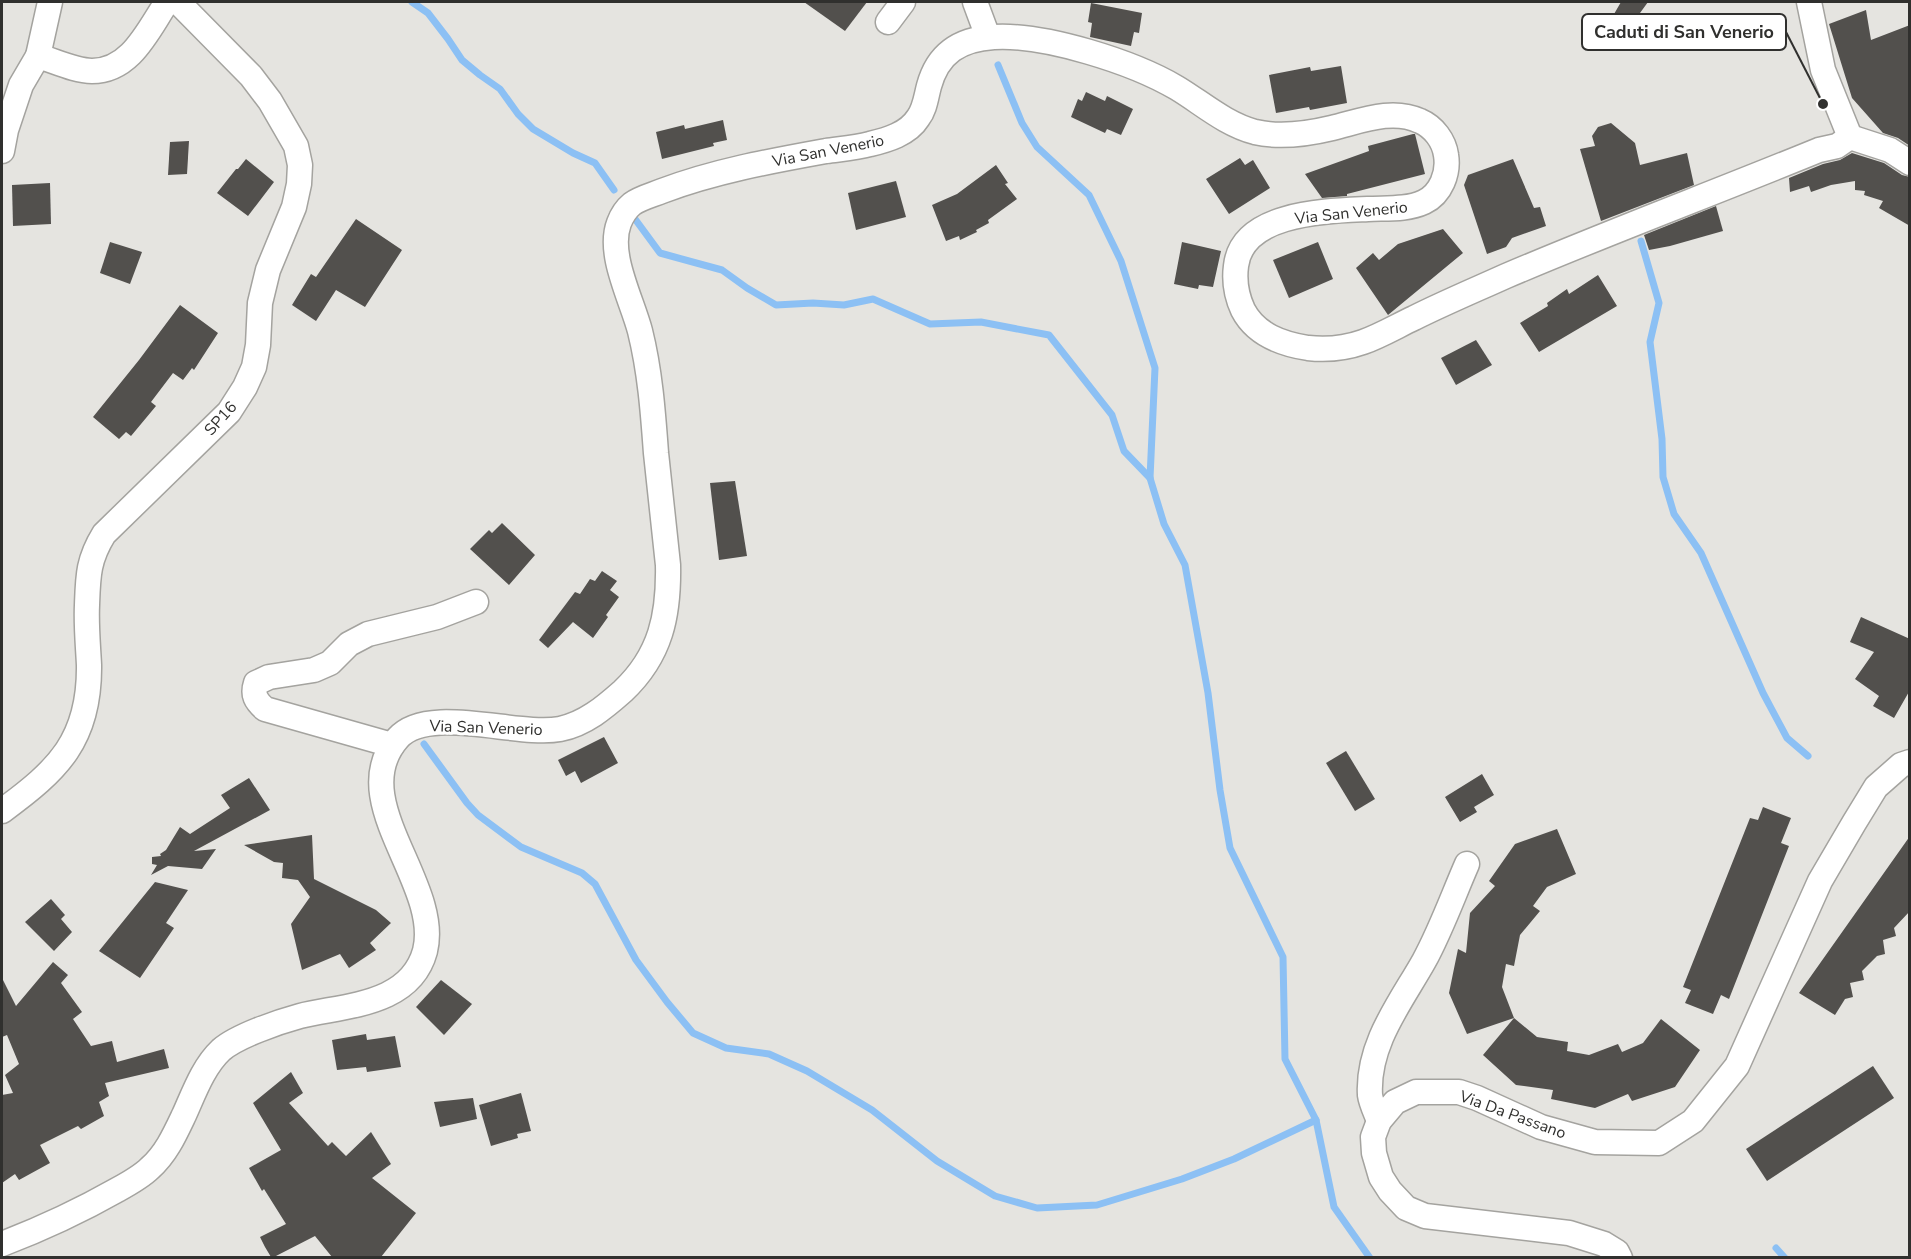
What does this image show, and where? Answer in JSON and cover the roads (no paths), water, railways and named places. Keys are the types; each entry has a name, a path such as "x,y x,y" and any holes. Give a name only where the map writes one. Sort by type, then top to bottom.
{"street":[{"path":"2,151 6,130 21,85 38,56 50,2"},
{"path":"38,56 91,71 112,69 133,54 167,2"},
{"name":"SP16","path":"2,811 50,772 69,749 78,733 87,705 88,572 94,551 104,534 229,412 245,387 254,367 258,345 260,303 268,270 294,207 300,165 296,146 270,101 251,76 178,2"},
{"path":"888,22 903,2"},
{"path":"975,2 988,37"},
{"path":"1809,2 1823,70 1850,137 1890,150 1910,163"},
{"name":"Via San Venerio","path":"392,745 400,735 412,727 432,723 467,723 528,730 560,729 582,722 606,707 628,686 647,664 656,646 667,601 668,565 650,384 640,332 618,260 616,233 625,211 635,201 692,180 831,150 865,146 895,136 912,126 920,116 930,79 952,48 965,42 988,37 1034,38 1128,65 1175,87 1231,122 1255,132 1279,135 1301,134 1387,115 1418,119 1434,131 1445,148 1446,175 1432,197 1421,204 1402,208 1307,214 1280,219 1256,233 1243,244 1237,258 1235,274 1237,291 1244,312 1262,333 1280,342 1315,349 1332,349 1360,344 1457,297 1602,236 1819,150 1837,146 1850,137"},
{"path":"2,1244 86,1208 149,1170 168,1147 206,1069 226,1046 244,1036 296,1017 374,1000 397,990 410,980 424,953 427,926 423,906 393,832 382,797 381,777 386,756 392,745 265,709 255,698 253,690 256,683 269,677 314,670 330,663 349,644 368,634 437,617 476,602"},
{"name":"Via Da Passano","path":"1379,1121 1395,1102 1416,1092 1445,1091 1459,1092 1477,1098 1541,1127 1595,1142 1659,1143 1693,1121 1737,1066 1820,881 1854,823 1876,787 1901,765 1910,762"},
{"path":"1467,864 1424,960 1378,1043 1371,1066 1370,1096 1379,1121 1373,1137 1374,1153 1381,1177 1406,1208 1425,1216 1569,1233 1604,1244 1617,1252 1620,1257"}],"waterway":[{"path":"412,2 428,13 462,60 500,89 518,114 533,129 573,153 595,163 614,190"},
{"path":"998,65 1022,123 1037,147 1089,195 1121,261 1155,368 1150,478 1164,524 1185,565 1208,693 1230,848 1283,957 1285,1059 1316,1120 1334,1207 1370,1258"},
{"path":"635,219 660,253 722,270 776,305 813,303 844,305 873,299 930,324 981,322 1049,335 1112,415 1124,451 1150,478"},
{"path":"1641,241 1659,303 1650,342 1662,439 1663,477 1674,514 1701,553 1763,693 1787,738 1808,756"},
{"path":"424,744 478,815 521,847 582,873 595,884 636,960 693,1033 726,1048 769,1054 807,1071 872,1110 937,1161 995,1196 1037,1208 1097,1205 1182,1179 1234,1159 1316,1120"},
{"path":"1776,1248 1785,1258"}],"place":[{"name":"Caduti di San Venerio","path":"1823,104"}]}
